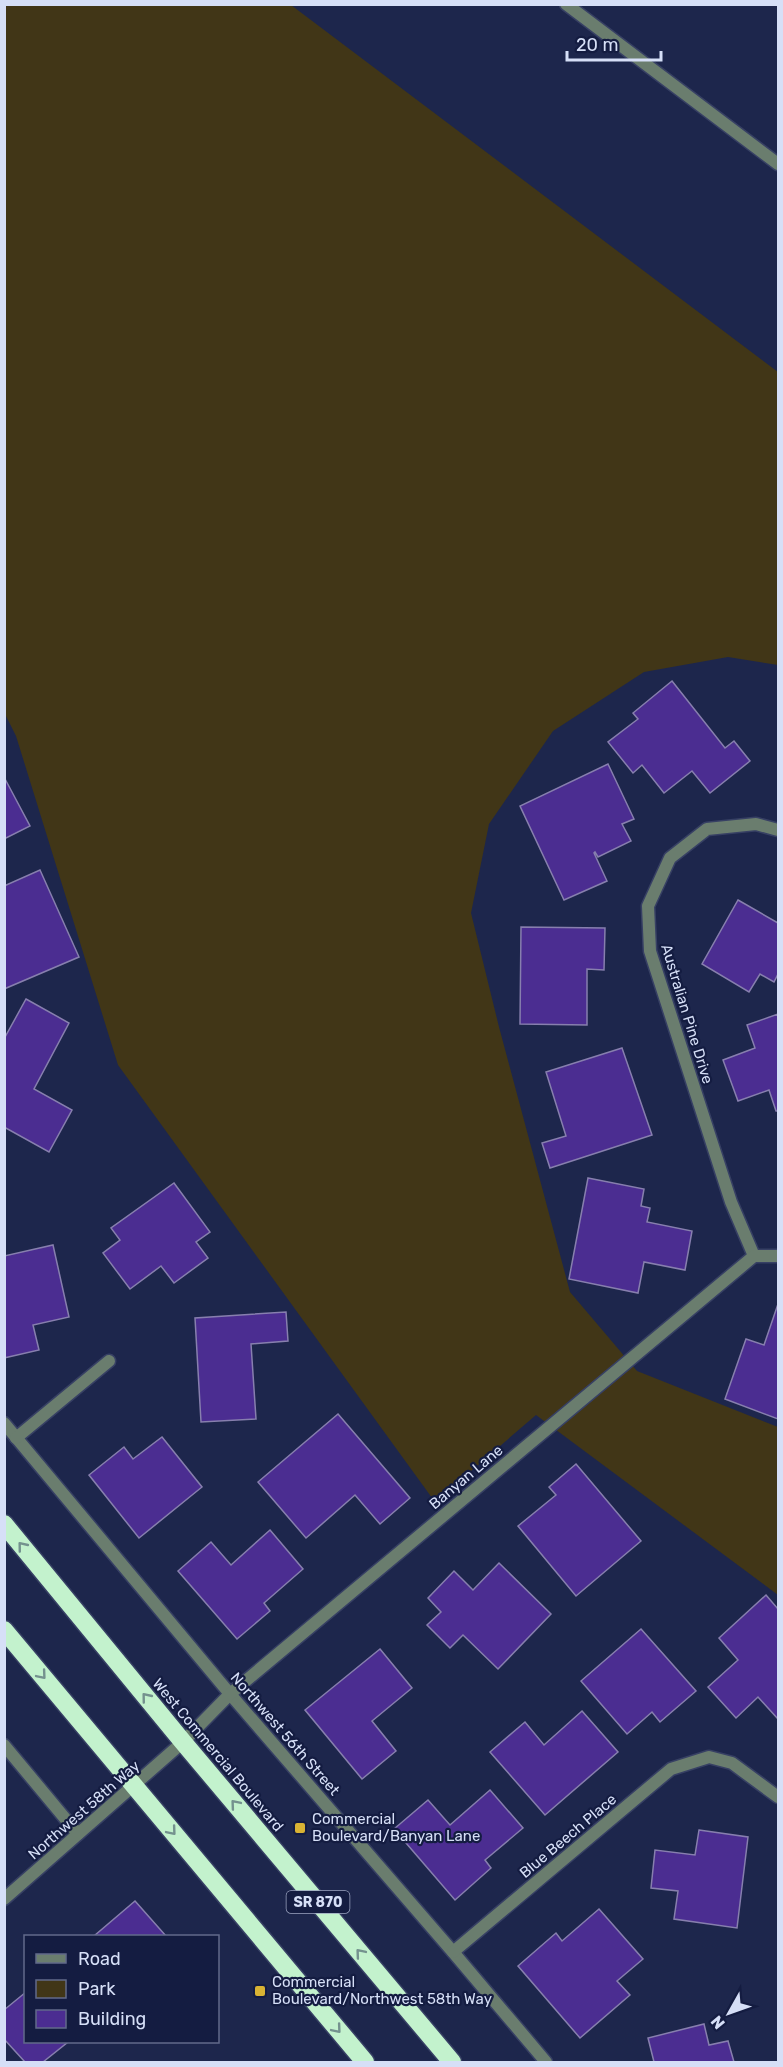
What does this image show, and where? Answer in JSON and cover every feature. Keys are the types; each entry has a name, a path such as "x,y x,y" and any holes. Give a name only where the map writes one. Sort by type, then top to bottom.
{"highway":[{"name":"West Commercial Boulevard","path":"4,1524 183,1742 452,2062"},
{"path":"4,1630 365,2062"}],"street":[{"path":"566,4 778,164"},
{"name":"Australian Pine Drive","path":"754,1256 731,1202 650,951 648,906 670,858 707,829 756,824 778,830"},
{"path":"754,1256 778,1256"},
{"name":"Banyan Lane","path":"183,1742 230,1694 754,1256"},
{"path":"16,1438 109,1361"},
{"name":"Northwest 56th Street","path":"4,1423 230,1694 546,2062"},
{"name":"Northwest 58th Way","path":"4,1899 183,1742"},
{"path":"4,1745 78,1834"},
{"name":"Blue Beech Place","path":"453,1952 671,1770 709,1757 732,1762 778,1797"}],"green space":[{"path":"5,5 291,5 778,372 778,665 728,657 644,672 553,731 489,824 471,913 570,1292 637,1371 778,1427 778,1595 536,1415 435,1502 118,1065 16,736 5,714"}],"building":[{"path":"672,681 725,748 734,741 750,761 710,793 692,771 664,793 642,765 633,773 608,742 638,719 633,713"},
{"path":"608,764 634,819 622,824 631,841 598,857 595,852 607,881 564,900 520,806"},
{"path":"4,777 30,826 4,839"},
{"path":"40,870 79,957 4,989 4,886"},
{"path":"738,900 778,923 778,974 774,982 760,974 749,992 702,964"},
{"path":"521,927 605,928 604,970 587,969 587,1025 520,1024"},
{"path":"26,999 69,1023 34,1089 72,1110 49,1152 4,1127 4,1039"},
{"path":"778,1014 778,1111 776,1111 769,1090 738,1101 723,1060 755,1048 747,1025"},
{"path":"622,1048 652,1135 550,1168 542,1143 566,1136 546,1072"},
{"path":"588,1178 644,1189 641,1206 650,1208 647,1222 692,1231 685,1270 644,1262 638,1293 569,1279"},
{"path":"174,1183 210,1232 196,1242 208,1258 174,1283 161,1266 130,1289 103,1253 120,1240 111,1228"},
{"path":"53,1245 69,1317 33,1325 39,1350 4,1358 4,1256"},
{"path":"778,1304 778,1419 725,1399 746,1339 764,1345"},
{"path":"286,1312 288,1341 251,1344 256,1419 201,1422 195,1318"},
{"path":"338,1414 410,1498 380,1524 355,1495 306,1538 258,1482"},
{"path":"162,1437 202,1487 139,1538 89,1475 124,1447 133,1459"},
{"path":"576,1464 641,1541 576,1596 518,1526 556,1495 549,1487"},
{"path":"270,1530 303,1569 264,1603 270,1611 237,1639 178,1571 211,1542 231,1565"},
{"path":"499,1563 551,1614 498,1669 463,1635 450,1648 427,1625 441,1612 428,1598 454,1571 473,1590"},
{"path":"766,1595 778,1609 778,1719 758,1697 736,1718 708,1687 738,1660 719,1638"},
{"path":"641,1629 696,1691 660,1722 652,1712 627,1734 581,1681"},
{"path":"380,1649 412,1688 372,1721 396,1751 362,1779 305,1710"},
{"path":"582,1711 618,1752 545,1815 490,1752 525,1722 544,1745"},
{"path":"490,1790 523,1828 485,1860 491,1868 455,1900 394,1829 428,1800 450,1825"},
{"path":"699,1830 748,1837 737,1928 674,1919 678,1891 651,1888 655,1850 695,1855"},
{"path":"135,1901 165,1935 95,1935"},
{"path":"599,1909 643,1959 617,1981 630,1995 580,2038 518,1966 556,1933 562,1941"},
{"path":"24,1994 24,2043 67,2043 43,2062 25,2062 4,2039 4,2010"},
{"path":"704,2024 709,2045 728,2041 734,2062 654,2062 648,2038"}],"place":[{"name":"Commercial Boulevard/Banyan Lane","path":"300,1828"},
{"name":"Commercial Boulevard/Northwest 58th Way","path":"260,1991"}]}
